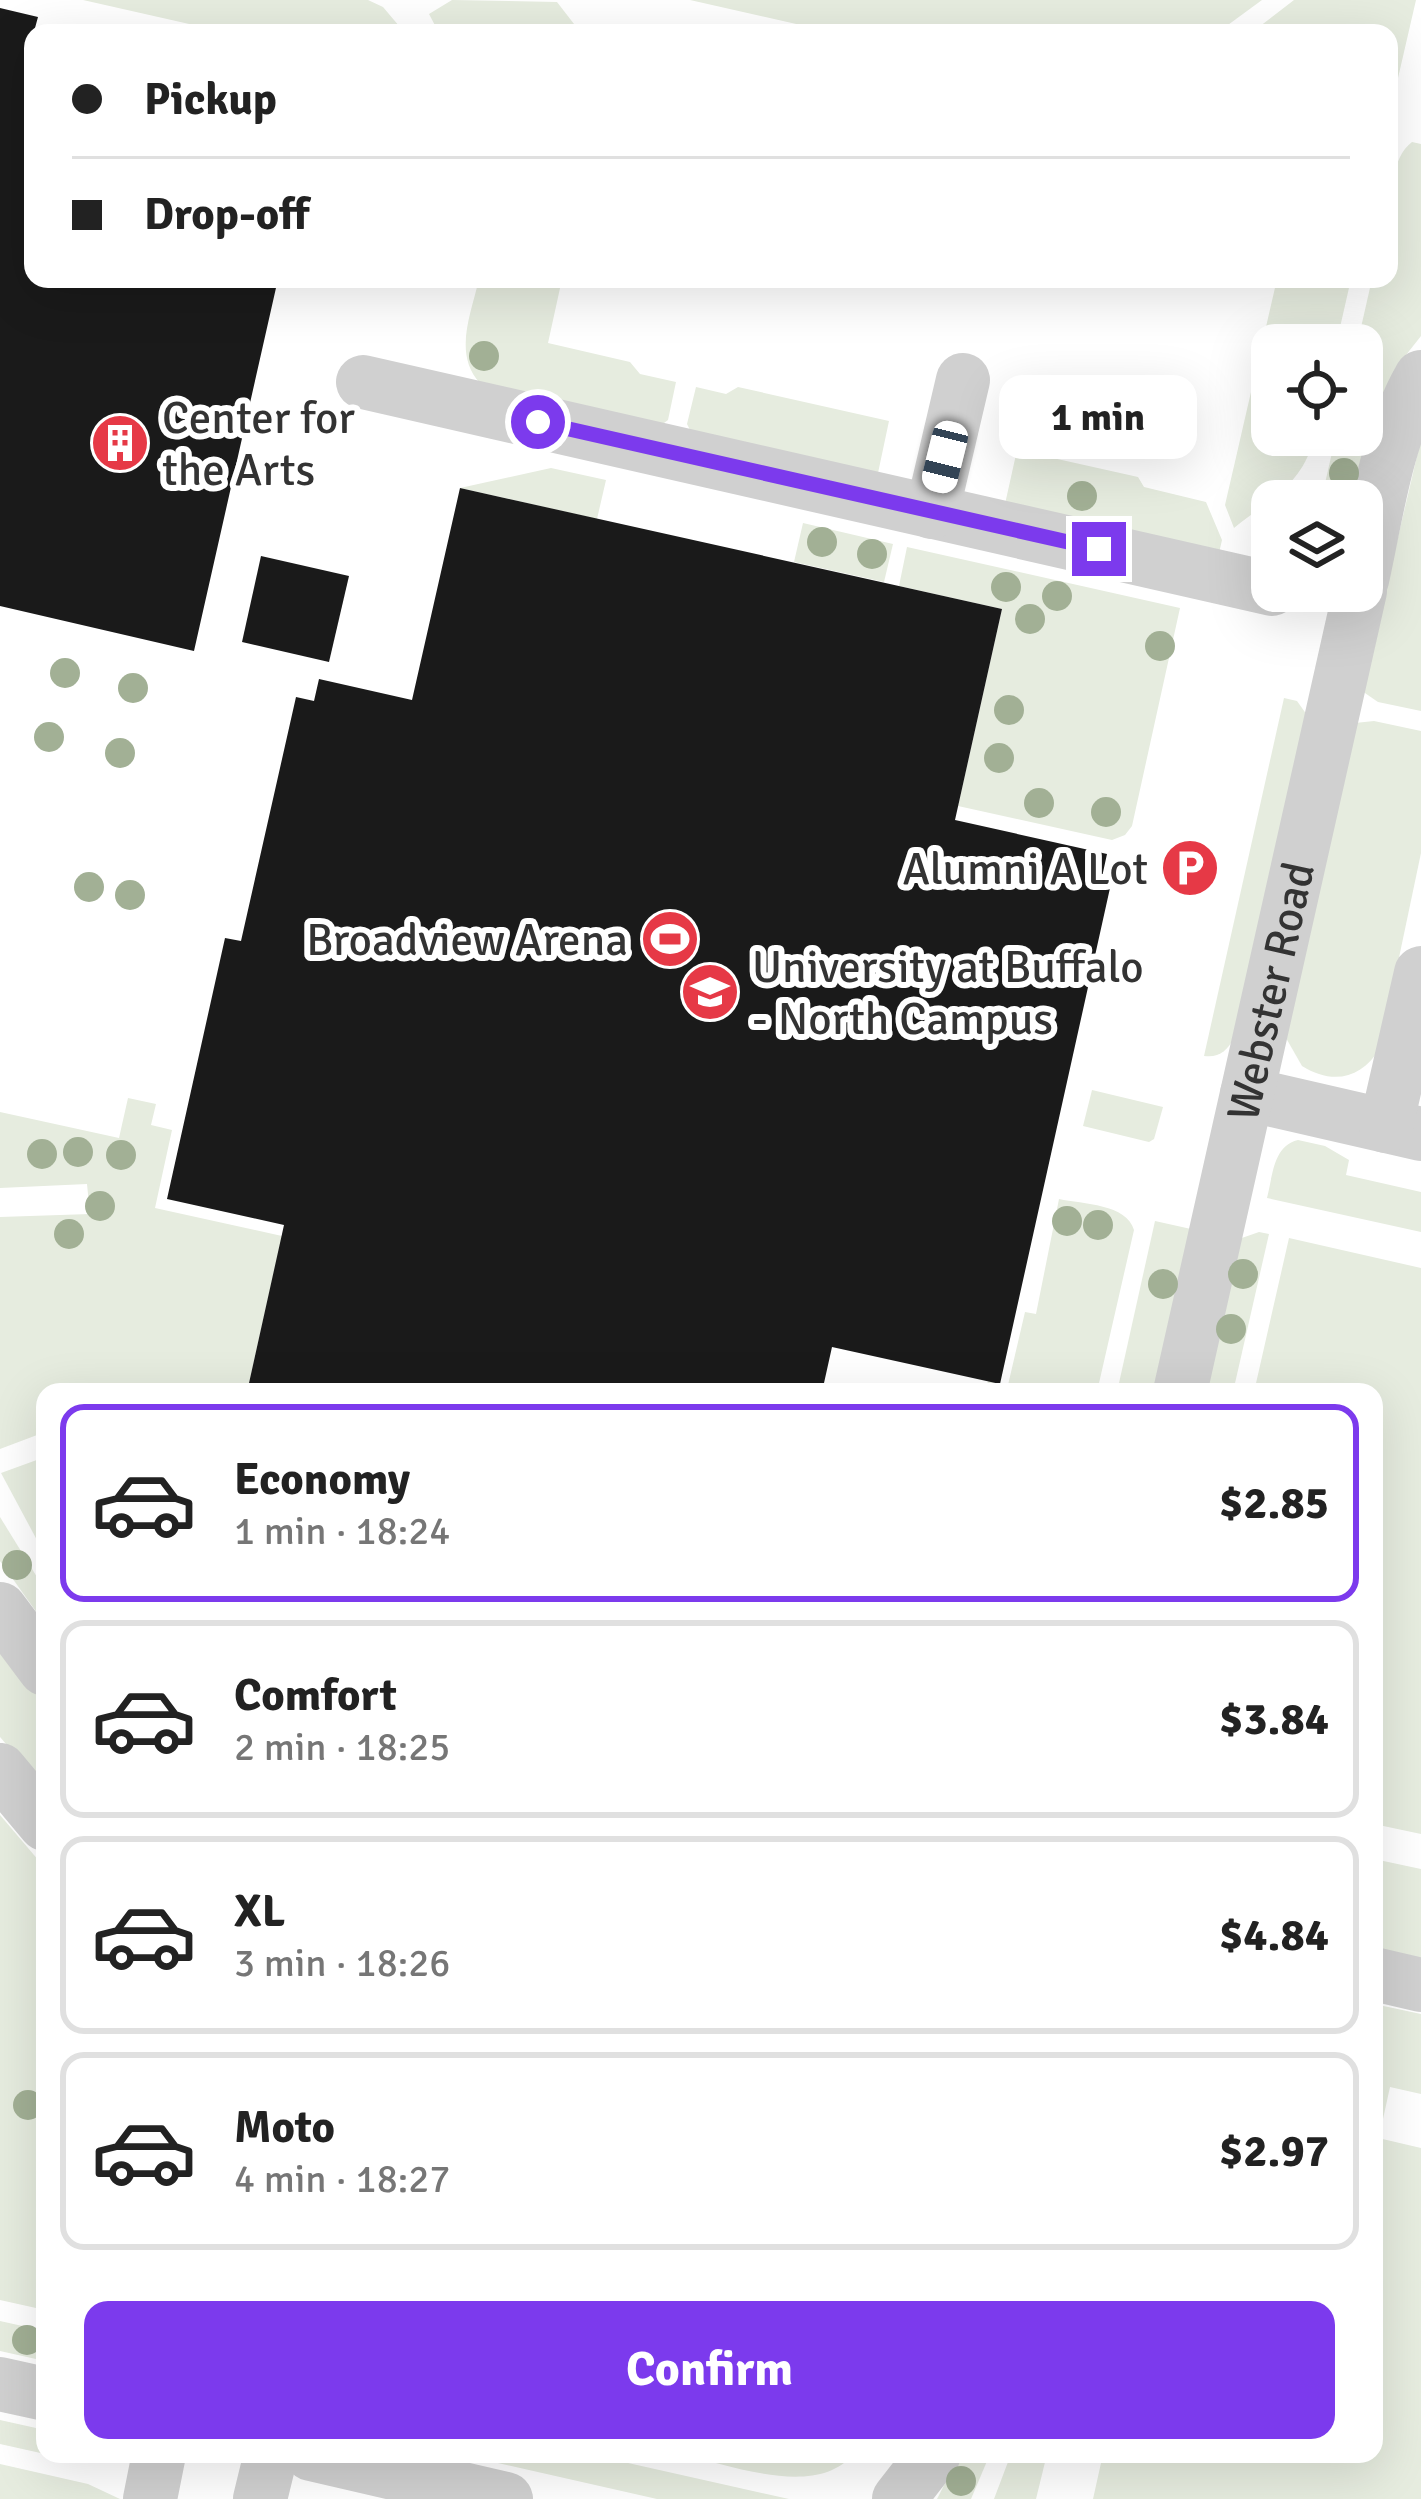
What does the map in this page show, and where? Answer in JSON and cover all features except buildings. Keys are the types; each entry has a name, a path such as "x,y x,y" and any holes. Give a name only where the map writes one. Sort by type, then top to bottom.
{"street":[{"name":"Webster Road","path":"1383,489 1404,407 1421,377"},
{"path":"932,512 963,380"},
{"path":"363,382 1251,584"},
{"name":"Webster Road","path":"1182,1383 1355,612"},
{"path":"1246,1094 1404,1130 1421,973"},
{"path":"0,1609 36,1657"},
{"path":"0,1770 36,1813"},
{"path":"1383,1976 1421,1985"},
{"path":"0,2384 36,2392"},
{"path":"150,2499 157,2463"},
{"path":"260,2499 269,2463"},
{"path":"350,2463 506,2499"},
{"path":"899,2499 927,2463"}],"shaded area":[{"path":"83,0 368,0 383,7 397,24 189,24"},
{"path":"452,0 557,2 574,24 434,24 429,14"},
{"path":"690,0 1262,0 1229,24 796,24"},
{"path":"1294,0 1416,0 1398,78 1398,24 1263,24"},
{"path":"1412,142 1421,144 1421,336 1402,360 1383,418 1383,324 1362,324 1370,288 1398,288 1398,163"},
{"path":"477,288 560,288 548,343 630,362 640,374 676,382 668,420 660,426 480,383 467,359"},
{"path":"1275,288 1349,288 1341,324 1267,324"},
{"path":"696,387 726,394 738,387 889,421 878,473 691,432 687,424"},
{"path":"1251,392 1251,456 1308,456 1292,480 1251,480 1251,515 1234,528 1225,505"},
{"path":"1421,439 1421,711 1378,702 1362,691"},
{"path":"1017,450 1138,477 1144,487 1206,502 1222,540 1219,553 1005,504"},
{"path":"1331,456 1371,456 1363,480 1326,480"},
{"path":"551,468 606,480 597,519 460,488"},
{"path":"803,523 893,544 884,582 794,562"},
{"path":"907,547 1180,608 1132,826 1125,835 1112,840 958,806 1002,609 899,586"},
{"path":"1284,698 1297,701 1307,715 1234,1038 1222,1053 1204,1056"},
{"path":"1374,721 1421,731 1421,853 1380,1048 1355,1072 1324,1076 1302,1066 1286,1038 1355,723"},
{"path":"1092,1090 1163,1107 1154,1139 1149,1142 1083,1126"},
{"path":"128,1098 156,1104 151,1125 172,1130 155,1208 282,1236 249,1383 36,1383 36,1435 0,1449 0,1217 90,1214 87,1184 0,1188 0,1112 119,1138"},
{"path":"1298,1140 1325,1146 1349,1160 1346,1175 1421,1192 1421,1232 1267,1198 1279,1155"},
{"path":"1059,1199 1114,1210 1130,1221 1134,1230 1099,1383 1008,1383 1025,1312 1036,1314"},
{"path":"1155,1221 1191,1229 1156,1383 1119,1383"},
{"path":"1259,1232 1269,1234 1235,1383 1206,1383 1239,1239"},
{"path":"1289,1238 1421,1268 1421,1834 1383,1826 1383,1383 1256,1383"},
{"path":"36,1460 36,1538 1,1473"},
{"path":"0,1517 36,1575 36,1611 0,1561"},
{"path":"0,1650 36,1692 36,1779 0,1737"},
{"path":"0,1815 36,1857 36,2308 0,2300"},
{"path":"1383,1861 1421,1869 1421,1967 1383,1959"},
{"path":"1383,2006 1421,2014 1421,2094 1390,2087 1383,2119"},
{"path":"1383,2139 1421,2148 1421,2499 1093,2499 1101,2463 1383,2463"},
{"path":"0,2321 36,2329 36,2359 0,2351"},
{"path":"0,2420 36,2428 36,2452 0,2444"},
{"path":"498,2463 628,2463 789,2499 657,2499"},
{"path":"716,2463 842,2463 818,2475 796,2477"},
{"path":"955,2463 986,2463 971,2499 937,2499"},
{"path":"1008,2463 1045,2463 1036,2499 994,2499"},
{"path":"0,2464 88,2484 120,2499 0,2499"}],"place":[{"name":"Center for the Arts","path":"120,443"},
{"name":"Alumni A Lot","path":"1190,868"},
{"name":"Broadview Arena","path":"670,939"},
{"name":"University at Buffalo - North Campus","path":"710,992"}],"route":[{"path":"538,422 1099,549"}]}
